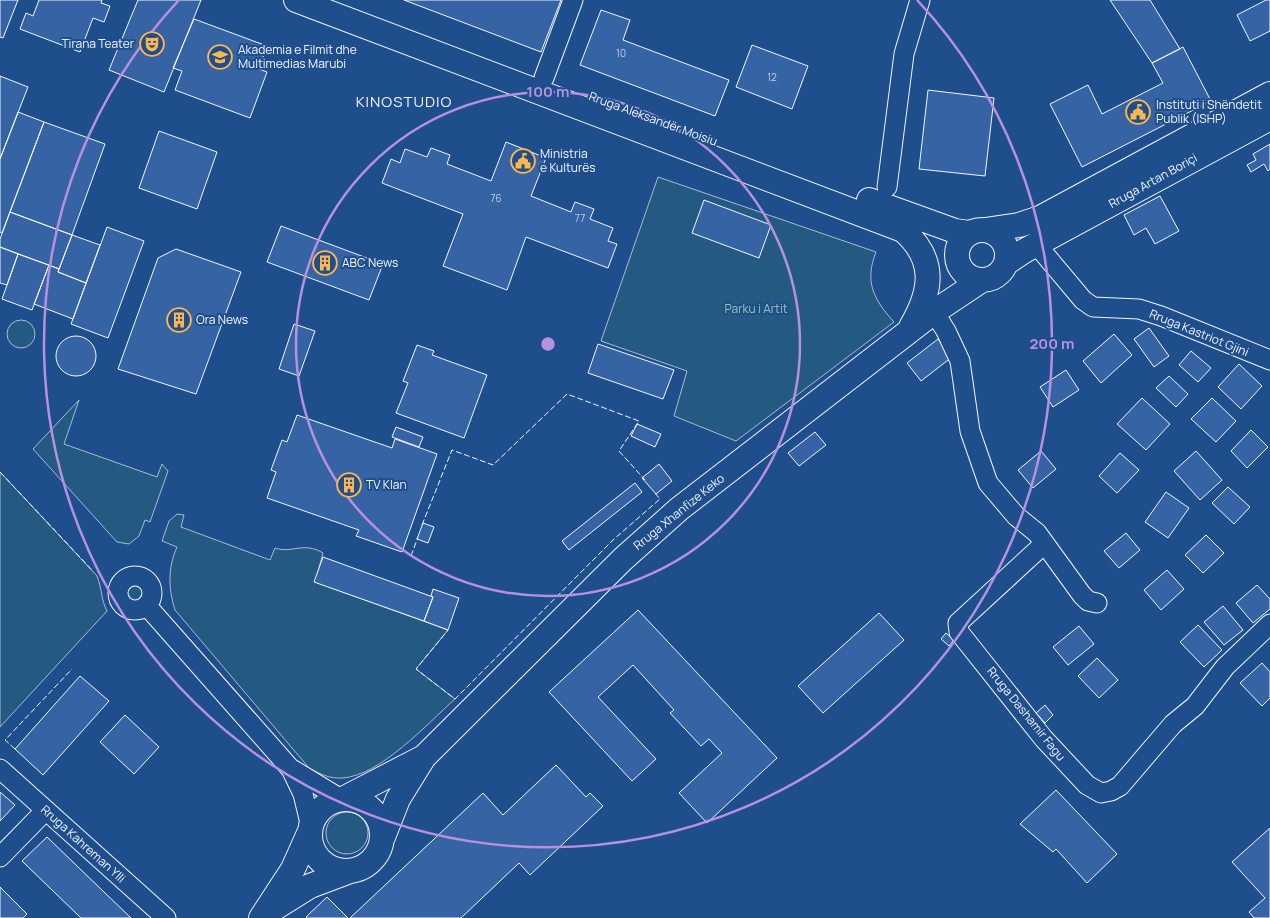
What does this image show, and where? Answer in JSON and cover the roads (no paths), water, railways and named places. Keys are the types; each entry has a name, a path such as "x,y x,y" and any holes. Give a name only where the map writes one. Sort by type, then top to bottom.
{"main road":[{"path":"296,0 940,243 957,258 963,272 972,278 982,280 996,275 1006,263 1007,253 1004,243 999,236 977,231 958,245 957,258 934,312"},
{"name":"Rruga Aleksandër Moisiu","path":"339,0 924,220 977,231"},
{"name":"Rruga Artan Boriçi","path":"977,231 1029,223 1270,94"},
{"name":"Rruga Artan Boriçi","path":"1006,263 1036,244 1270,118"},
{"path":"903,230 922,252 927,271 925,296 908,333"},
{"name":"Rruga Xhanfize Keko","path":"383,837 398,799 424,757 520,659 656,528 934,312 982,280"},
{"name":"Rruga Xhanfize Keko","path":"342,799 402,770 424,757"},
{"path":"342,799 363,803 372,809 378,817 383,837 380,847 369,864 310,886 262,916 293,869 321,808 342,799"},
{"path":"310,829 314,852 321,861 339,870 350,871"}],"street":[{"path":"544,78 573,0"},
{"path":"887,187 904,54 920,0"},
{"name":"Rruga Kastriot Gjini","path":"1036,244 1083,300 1093,307 1138,309 1161,316 1270,360"},
{"path":"934,312 946,331 960,361 970,431 988,483 1016,516 1036,533 1082,595 1088,601 1097,603"},
{"name":"Rruga Dashamir Fagu","path":"1044,544 958,624 959,632 1044,739 1087,785 1101,793 1111,791 1120,786 1173,724 1195,706 1225,667 1270,624"},
{"path":"147,606 290,768 303,794 310,829"},
{"path":"290,768 342,799"},
{"name":"Rruga Kahreman Ylli","path":"0,769 166,918"},
{"path":"0,857 46,810"}],"place":[{"name":"Tirana Teater","path":"152,44"},
{"name":"Akademia e Filmit dhe Multimedias Marubi","path":"220,57"},
{"name":"Instituti i Shëndetit Publik (ISHP)","path":"1138,112"},
{"name":"Ministria e Kulturës","path":"523,161"},
{"name":"ABC News","path":"325,263"},
{"name":"Ora News","path":"179,320"},
{"name":"TV Klan","path":"349,485"}],"district":[{"name":"KINOSTUDIO","path":"404,102"}],"park label":[{"name":"Parku i Artit","path":"756,309"}]}
